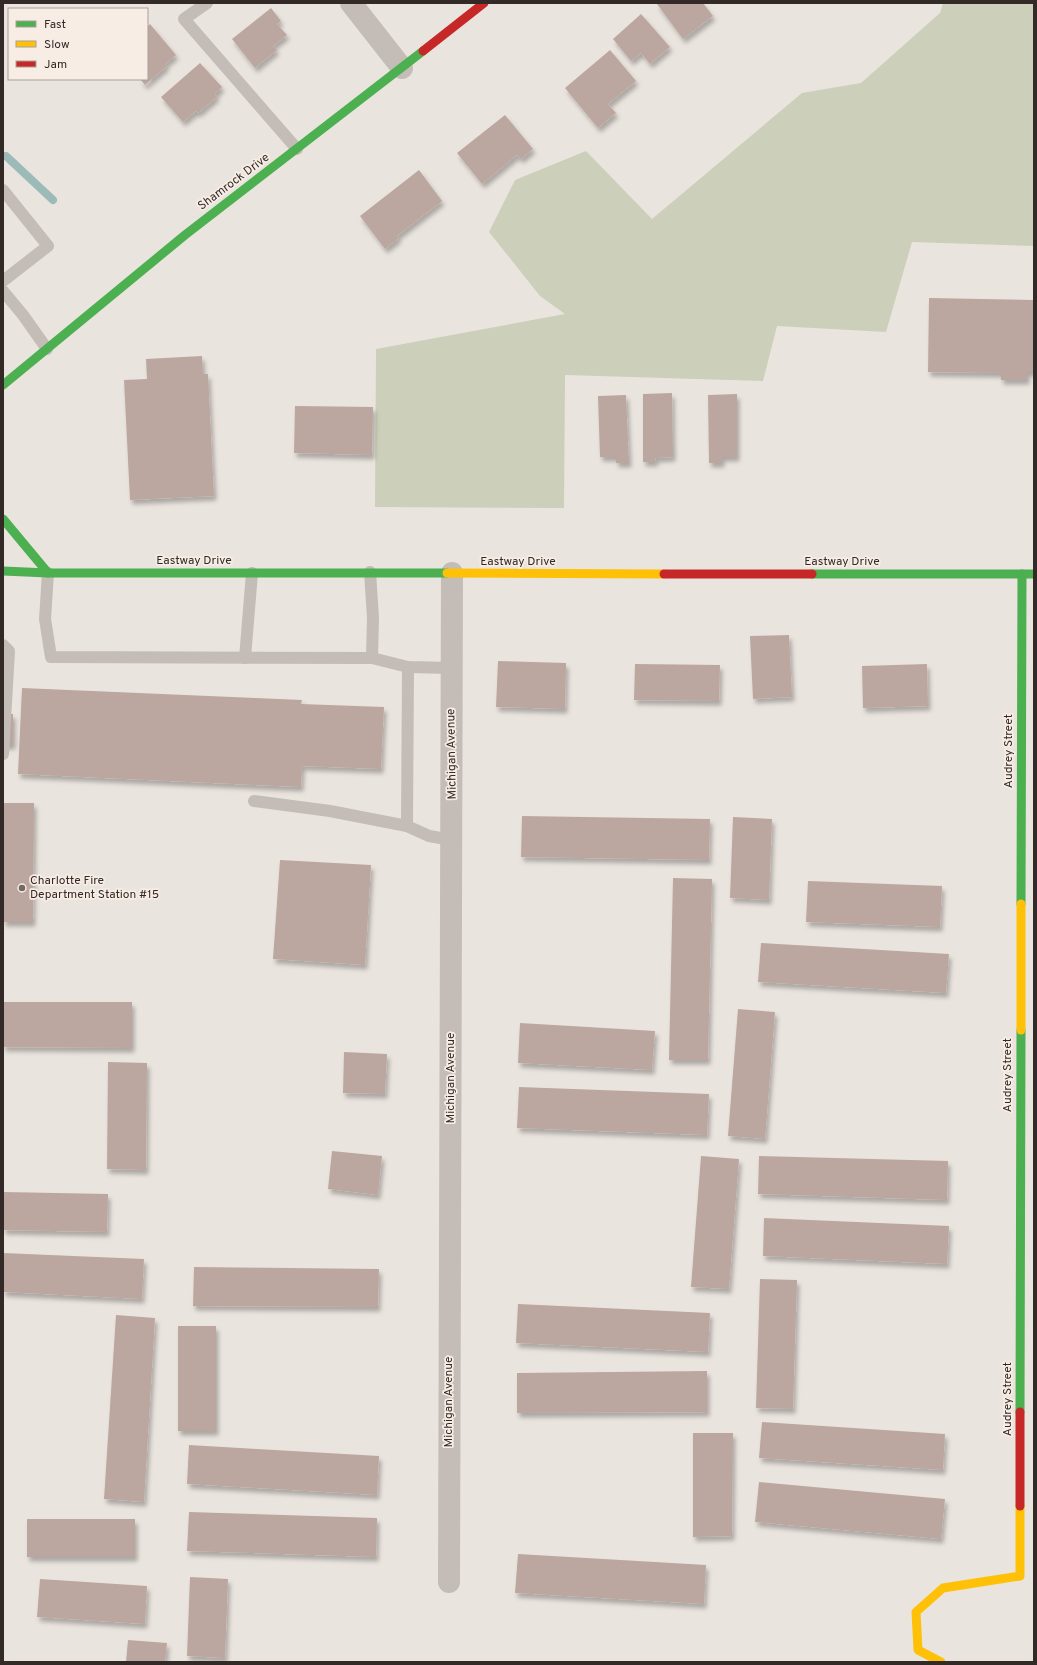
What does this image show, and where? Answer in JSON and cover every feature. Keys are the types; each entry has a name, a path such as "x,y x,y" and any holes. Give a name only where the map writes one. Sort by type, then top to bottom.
{"street":[{"path":"351,3 402,68"},
{"name":"Shamrock Drive","path":"3,385 185,235 484,3"},
{"path":"3,519 48,573"},
{"name":"Eastway Drive","path":"3,571 48,573 370,572 452,574 1034,574"},
{"name":"Michigan Avenue","path":"449,1582 452,574"},
{"name":"Audrey Street","path":"941,1662 918,1650 916,1612 943,1588 1020,1576 1022,574"}],"lane":[{"path":"207,3 184,19 297,149"},
{"path":"3,190 48,246 3,281"},
{"path":"3,291 47,349"},
{"path":"370,572 373,618 372,658"},
{"path":"48,573 45,619 50,657 372,658 408,667 452,668"},
{"path":"245,658 252,573"},
{"path":"3,645 10,651 3,754"},
{"path":"407,826 408,667"},
{"path":"254,801 330,811 407,826 429,836 452,840"}],"green space":[{"path":"943,3 1034,3 1034,246 912,242 886,332 777,326 763,381 565,375 564,508 375,507 376,349 565,314 540,296 489,232 515,180 586,151 652,219 802,93 861,83 940,13"}],"building":[{"path":"703,3 713,16 683,39 657,4"},
{"path":"271,8 281,21 277,24 287,35 273,46 277,50 255,68 232,39"},
{"path":"641,14 670,47 650,64 641,53 631,61 613,39"},
{"path":"150,24 176,55 165,64 167,66 145,85 141,80 148,80 148,26"},
{"path":"610,50 636,81 608,104 616,113 598,128 565,88"},
{"path":"200,63 222,87 215,94 217,97 198,113 196,111 183,122 161,97"},
{"path":"505,115 533,149 521,159 517,155 482,184 457,153"},
{"path":"419,170 442,201 397,236 399,238 385,249 360,216"},
{"path":"929,298 1034,300 1034,372 1027,372 1027,380 1001,380 1001,373 928,372"},
{"path":"202,356 203,374 208,374 214,496 130,500 124,380 147,379 146,359"},
{"path":"672,393 673,457 655,458 656,462 643,462 643,394"},
{"path":"737,394 737,457 722,457 722,463 709,463 708,395"},
{"path":"626,395 629,463 616,463 616,457 600,457 598,396"},
{"path":"295,406 373,407 372,455 294,453"},
{"path":"789,635 792,697 753,699 750,636"},
{"path":"498,661 566,663 565,709 496,707"},
{"path":"635,664 720,665 719,701 634,700"},
{"path":"927,664 928,706 863,708 862,666"},
{"path":"22,688 302,700 301,704 384,707 381,769 302,766 301,787 18,774"},
{"path":"3,714 13,714 13,745 3,745"},
{"path":"3,803 34,803 33,922 3,922"},
{"path":"522,816 710,819 709,860 521,857"},
{"path":"733,817 772,819 769,900 730,898"},
{"path":"280,860 371,865 365,965 273,959"},
{"path":"673,878 712,879 708,1060 669,1060"},
{"path":"808,881 942,886 940,927 806,922"},
{"path":"761,943 949,954 946,993 758,982"},
{"path":"3,1002 132,1002 132,1048 3,1047"},
{"path":"738,1009 775,1012 765,1139 728,1136"},
{"path":"520,1023 655,1031 652,1070 518,1063"},
{"path":"344,1052 387,1054 385,1094 343,1093"},
{"path":"108,1062 147,1063 146,1170 107,1169"},
{"path":"519,1087 709,1094 707,1135 517,1128"},
{"path":"332,1151 382,1156 378,1195 328,1189"},
{"path":"701,1156 739,1159 729,1289 691,1287"},
{"path":"759,1156 948,1161 947,1200 758,1194"},
{"path":"3,1192 108,1194 107,1232 3,1230"},
{"path":"764,1218 949,1226 947,1264 763,1256"},
{"path":"3,1253 144,1259 142,1299 3,1292"},
{"path":"194,1267 379,1269 378,1307 193,1306"},
{"path":"760,1279 797,1280 793,1409 756,1408"},
{"path":"518,1304 710,1313 708,1352 516,1343"},
{"path":"116,1315 155,1318 144,1502 104,1499"},
{"path":"178,1326 216,1326 216,1431 178,1431"},
{"path":"707,1371 707,1412 517,1413 517,1373"},
{"path":"762,1422 945,1434 943,1470 759,1458"},
{"path":"693,1433 733,1433 732,1536 693,1537"},
{"path":"189,1445 379,1456 377,1495 187,1484"},
{"path":"759,1482 945,1499 941,1539 755,1522"},
{"path":"189,1512 377,1518 376,1557 187,1551"},
{"path":"27,1519 135,1519 135,1557 27,1557"},
{"path":"518,1554 706,1565 704,1604 515,1593"},
{"path":"190,1577 228,1579 225,1658 187,1656"},
{"path":"40,1579 147,1586 145,1624 37,1617"},
{"path":"128,1640 167,1643 165,1662 126,1662"}],"waterway":[{"path":"3,156 6,156 53,200"}],"traffic: fast":[{"path":"3,385 185,235 423,51"},
{"path":"3,519 48,573"},
{"path":"3,571 48,573 447,573"},
{"path":"812,574 1034,574"},
{"path":"1021,904 1022,574"},
{"path":"1020,1412 1021,1030"}],"traffic: slow":[{"path":"447,573 664,574"},
{"path":"1021,904 1021,1030"},
{"path":"941,1662 918,1650 916,1612 943,1588 1020,1576 1020,1506"}],"traffic: jam":[{"path":"423,51 484,3"},
{"path":"664,574 812,574"},
{"path":"1020,1412 1020,1506"}],"place":[{"name":"Charlotte Fire Department Station #15","path":"22,888"}]}
